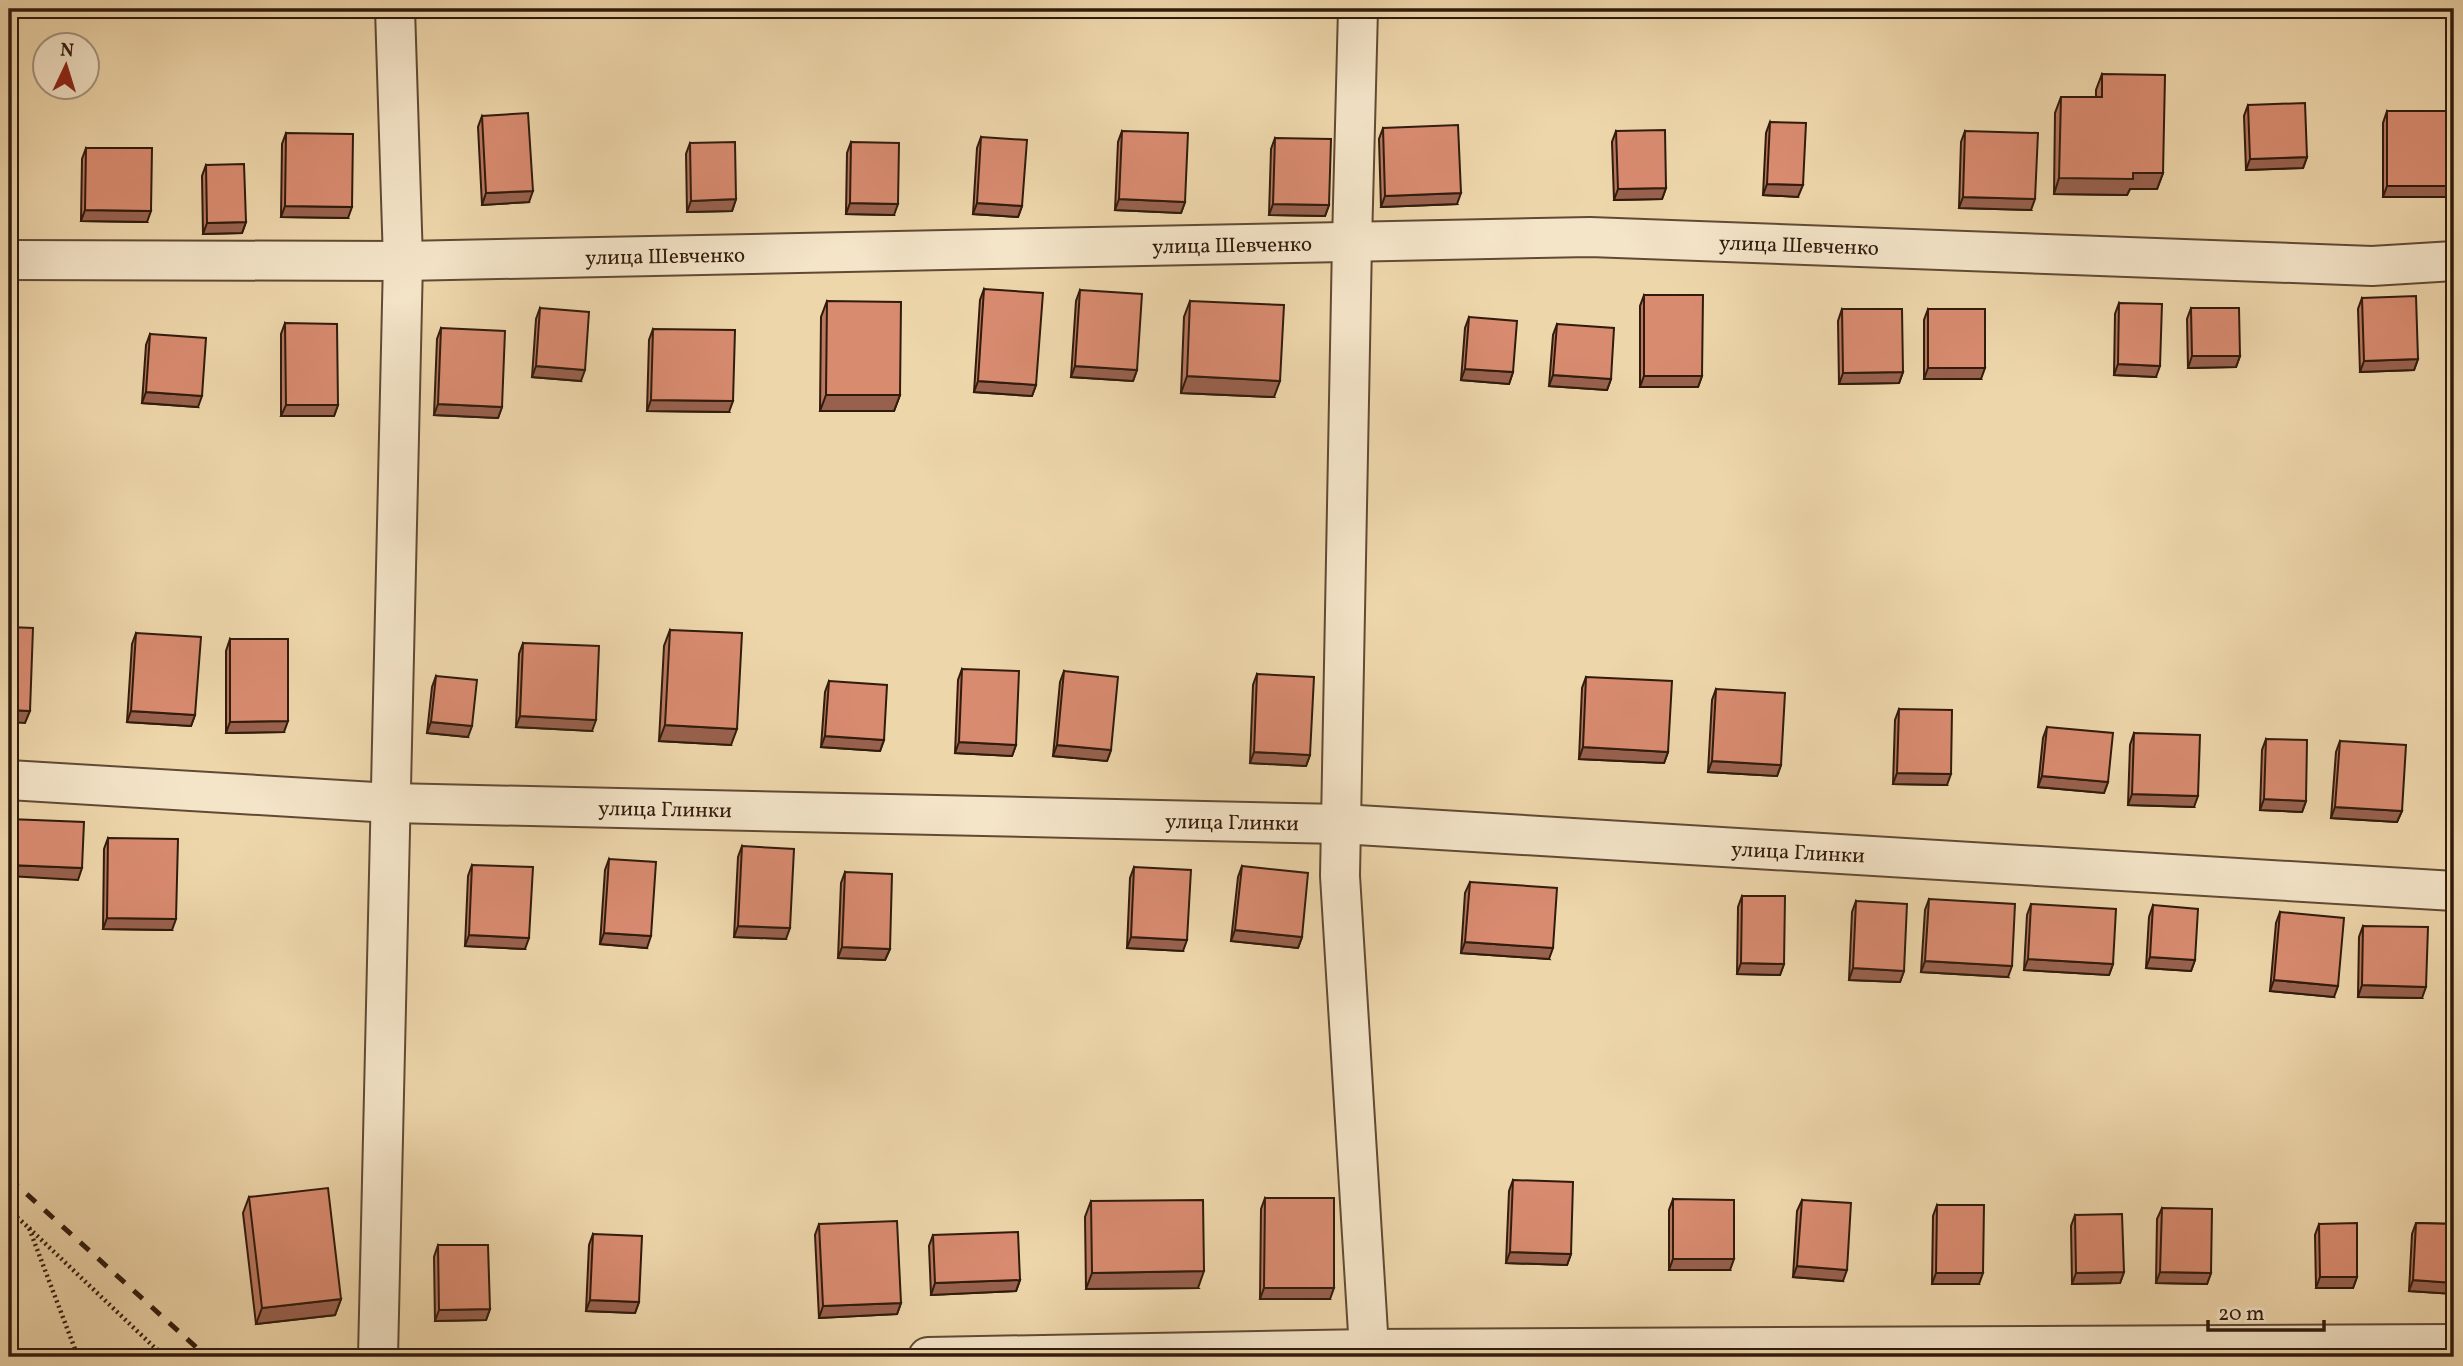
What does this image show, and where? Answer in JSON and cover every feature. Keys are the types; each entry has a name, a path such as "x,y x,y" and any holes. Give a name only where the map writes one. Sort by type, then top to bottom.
{"street":[{"path":"379,1357 403,261 395,9"},
{"path":"1358,9 1340,876 1369,1349"},
{"name":"улица Шевченко","path":"9,260 403,261 1590,237 2372,266 2454,261"},
{"name":"улица Глинки","path":"9,780 391,803 1341,824 2454,891"},
{"path":"928,1357 1369,1349 2454,1344"}],"path":[{"path":"9,1210 155,1348 169,1357"},
{"path":"29,1228 78,1357"}],"building":[{"path":"2102,74 2165,75 2163,173 2133,173 2133,179 2059,178 2061,97 2102,97"},
{"path":"2305,103 2307,157 2250,159 2248,105"},
{"path":"2387,111 2454,111 2454,186 2387,186"},
{"path":"528,113 533,191 486,193 482,116"},
{"path":"1770,122 1806,123 1803,185 1767,184"},
{"path":"1458,125 1461,193 1385,196 1383,128"},
{"path":"1665,130 1666,188 1618,189 1616,131"},
{"path":"1122,131 1188,133 1185,202 1119,199"},
{"path":"1965,131 2038,133 2035,199 1963,197"},
{"path":"286,133 353,134 352,207 285,206"},
{"path":"981,137 1027,140 1022,206 977,203"},
{"path":"1275,138 1331,139 1329,205 1273,204"},
{"path":"735,142 736,199 691,201 690,143"},
{"path":"851,142 899,143 898,204 850,203"},
{"path":"86,148 152,148 151,211 85,210"},
{"path":"244,164 246,222 207,223 206,165"},
{"path":"984,289 1043,293 1036,385 978,381"},
{"path":"1080,290 1142,294 1137,370 1075,366"},
{"path":"1644,295 1703,295 1702,376 1644,376"},
{"path":"2416,296 2418,359 2364,361 2362,298"},
{"path":"827,301 901,302 900,395 826,395"},
{"path":"1190,301 1284,305 1280,381 1187,376"},
{"path":"2119,303 2162,304 2160,366 2118,364"},
{"path":"540,308 589,312 585,370 536,366"},
{"path":"2191,308 2239,308 2240,356 2192,356"},
{"path":"1842,309 1902,309 1903,372 1843,373"},
{"path":"1928,309 1985,309 1985,368 1928,368"},
{"path":"1469,317 1517,321 1513,372 1465,369"},
{"path":"285,323 337,324 338,405 286,405"},
{"path":"1557,324 1614,328 1611,379 1553,375"},
{"path":"441,328 505,331 502,407 438,404"},
{"path":"653,329 735,330 733,401 651,400"},
{"path":"150,334 206,338 202,396 146,392"},
{"path":"9,627 33,628 30,711 9,710"},
{"path":"670,630 742,633 737,729 665,725"},
{"path":"136,633 201,637 195,715 131,711"},
{"path":"230,639 288,639 288,721 230,722"},
{"path":"523,643 599,646 596,720 520,716"},
{"path":"962,669 1019,671 1016,745 959,742"},
{"path":"1064,671 1118,677 1111,750 1057,745"},
{"path":"1257,674 1314,677 1310,755 1254,752"},
{"path":"436,676 477,680 472,726 431,722"},
{"path":"1586,677 1672,681 1668,752 1583,747"},
{"path":"829,681 887,685 884,740 825,736"},
{"path":"1716,689 1785,693 1781,765 1712,761"},
{"path":"1899,709 1952,710 1951,774 1897,773"},
{"path":"2047,727 2113,733 2108,782 2042,776"},
{"path":"2134,733 2200,735 2198,796 2132,794"},
{"path":"2266,739 2307,740 2306,801 2264,799"},
{"path":"2340,741 2406,745 2402,811 2335,807"},
{"path":"9,819 84,822 82,868 9,865"},
{"path":"108,838 178,839 176,919 107,918"},
{"path":"742,846 794,849 790,928 738,926"},
{"path":"609,859 656,862 651,936 604,933"},
{"path":"472,865 533,867 529,938 469,935"},
{"path":"1242,866 1308,873 1302,937 1235,930"},
{"path":"1134,867 1191,870 1187,940 1131,937"},
{"path":"845,872 892,874 890,949 842,947"},
{"path":"1470,882 1557,888 1553,948 1465,942"},
{"path":"1742,896 1785,896 1784,964 1741,963"},
{"path":"1929,899 2015,904 2012,966 1925,961"},
{"path":"1856,901 1907,904 1904,971 1853,968"},
{"path":"2031,904 2116,909 2113,964 2028,959"},
{"path":"2153,905 2198,909 2195,960 2150,957"},
{"path":"2280,912 2344,918 2338,986 2274,980"},
{"path":"2363,926 2428,927 2426,987 2362,985"},
{"path":"1513,1180 1573,1182 1571,1254 1510,1252"},
{"path":"328,1188 341,1299 262,1308 249,1197"},
{"path":"1265,1198 1334,1198 1334,1288 1264,1288"},
{"path":"1673,1199 1734,1200 1734,1259 1673,1259"},
{"path":"1203,1200 1204,1271 1092,1273 1091,1201"},
{"path":"1802,1200 1851,1203 1847,1270 1797,1266"},
{"path":"1937,1205 1984,1205 1983,1273 1936,1273"},
{"path":"2162,1208 2212,1209 2211,1273 2160,1272"},
{"path":"2122,1214 2124,1272 2076,1273 2075,1215"},
{"path":"897,1221 901,1303 823,1306 819,1224"},
{"path":"2357,1223 2357,1277 2320,1277 2319,1224"},
{"path":"2416,1223 2454,1224 2454,1283 2413,1280"},
{"path":"1018,1232 1020,1280 935,1283 933,1235"},
{"path":"593,1234 642,1236 639,1302 590,1300"},
{"path":"438,1245 488,1245 490,1309 439,1310"}],"railway":[{"path":"9,1178 207,1357"}]}
